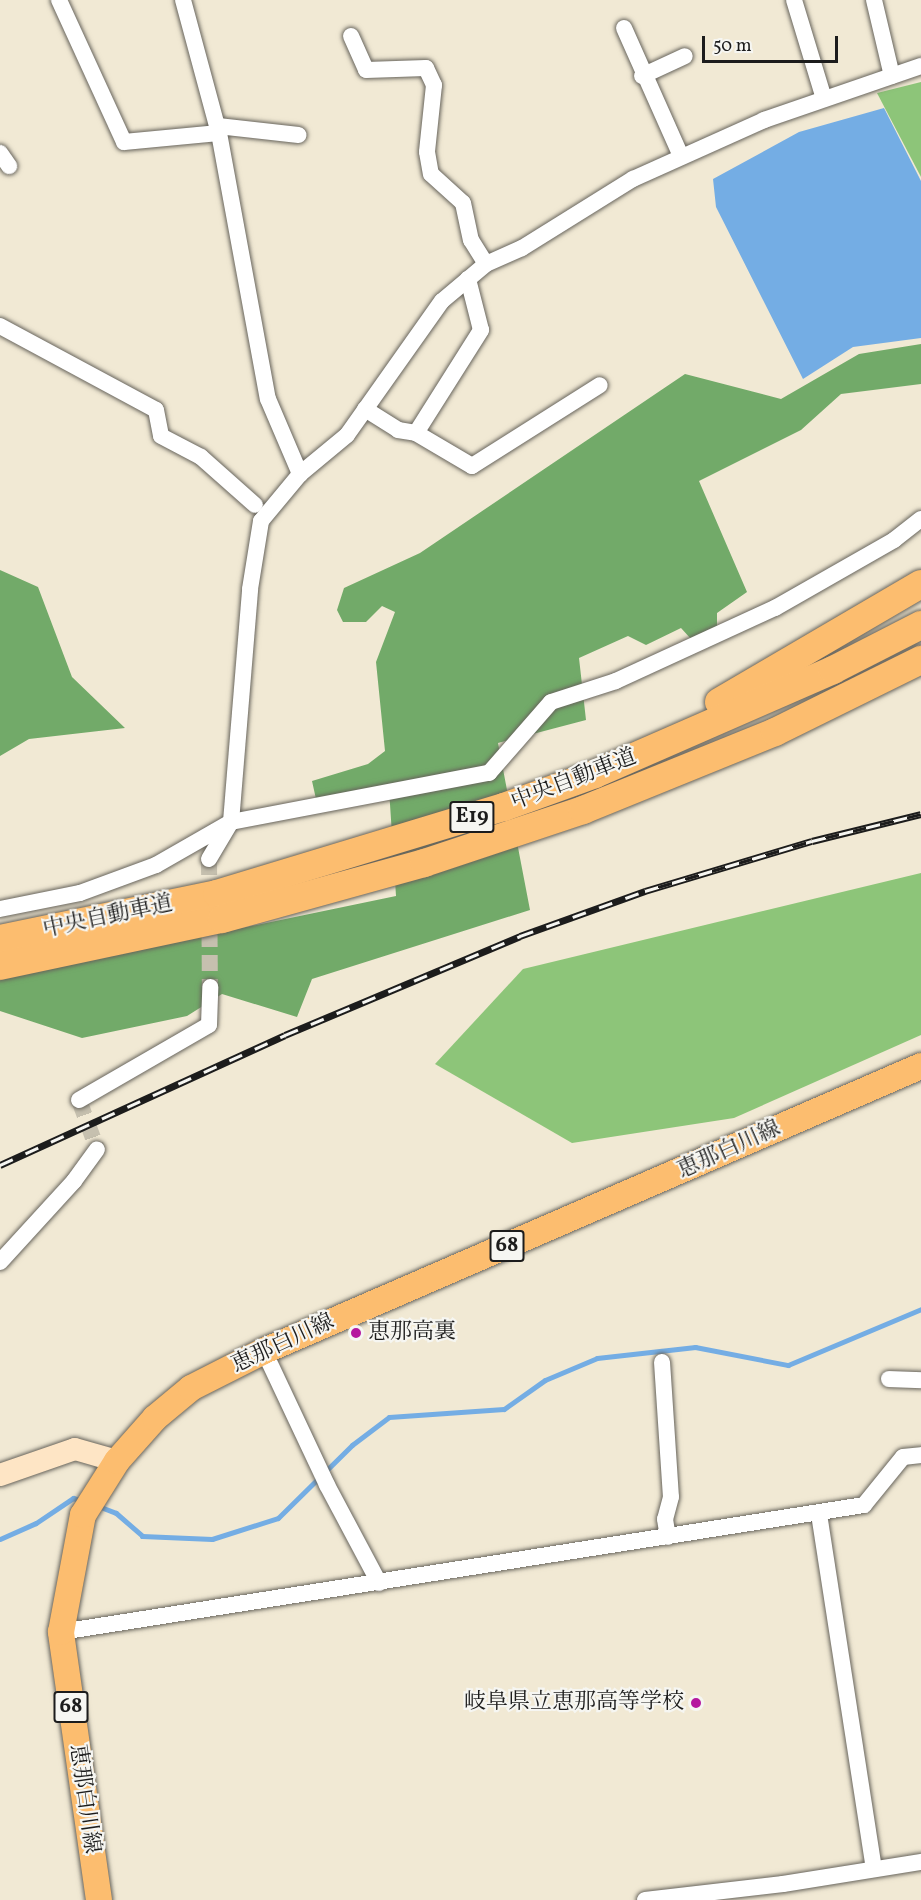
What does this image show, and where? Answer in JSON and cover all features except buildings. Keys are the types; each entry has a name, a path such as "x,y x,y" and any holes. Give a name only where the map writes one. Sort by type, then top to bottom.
{"highway":[{"path":"595,774 921,584"},
{"name":"中央自動車道","path":"0,939 128,915 301,871 416,837 595,774 833,670 921,625"},
{"name":"中央自動車道","path":"0,966 166,933 424,863 583,810 722,754 921,660"}],"main road":[{"name":"恵那白川線","path":"99,1900 61,1632 83,1515 117,1461 155,1418 191,1388 264,1350 921,1066"},
{"path":"0,1475 75,1449 117,1461"}],"street":[{"path":"59,0 124,142 219,130 298,135"},
{"path":"183,0 219,130 268,399 300,474"},
{"path":"874,0 892,76"},
{"path":"799,2 824,99"},
{"path":"624,28 642,76 681,156"},
{"path":"351,36 366,70 426,68 434,85 428,152 431,174 463,203 471,240 486,264"},
{"path":"642,76 685,56"},
{"path":"210,859 231,822 250,589 261,521 300,474 347,435 442,300 486,264 522,248 633,179 764,120 921,66"},
{"path":"0,153 9,166 0,167"},
{"path":"416,433 481,330 468,279"},
{"path":"0,326 156,410 161,435 201,457 255,504"},
{"path":"365,409 398,430 416,433 472,466 600,385"},
{"path":"0,909 80,894 146,869 231,822 489,773 551,702 616,681 776,608 894,540 921,519"},
{"path":"79,1100 209,1025 210,987"},
{"path":"0,1262 74,1181 97,1149"},
{"path":"264,1350 327,1485 379,1583"},
{"path":"662,1362 671,1497 665,1519 668,1537"},
{"path":"889,1379 921,1380"},
{"path":"61,1632 819,1514 864,1505 903,1457 921,1455"},
{"path":"819,1514 873,1869"},
{"path":"645,1900 921,1862"}],"green space":[{"path":"921,82 921,177 877,93"},
{"path":"921,344 921,384 841,394 801,430 699,481 747,592 717,613 717,630 691,639 681,628 646,645 628,636 579,658 586,720 498,743 530,910 312,979 297,1017 222,994 187,1016 82,1038 0,1011 0,978 396,896 389,789 316,799 312,781 368,764 385,751 376,662 395,612 382,606 366,622 343,622 337,610 344,588 420,553 685,374 781,399 859,354"},
{"path":"0,570 38,587 72,677 125,728 29,739 0,756"},
{"path":"921,873 921,1035 734,1118 572,1143 435,1064 523,969"}],"water":[{"path":"884,108 921,181 921,338 853,347 803,379 716,207 713,179 799,132"}],"waterway":[{"path":"98,1506 116,1513 142,1536 212,1539 278,1518 352,1445 389,1417 504,1409 545,1380 597,1358 695,1347 788,1365 921,1309"},
{"path":"0,1539 36,1523 73,1498 83,1501"}],"tunnel":[{"path":"209,859 210,987"},
{"path":"79,1100 97,1149"}],"railway":[{"path":"0,1165 285,1035 520,936 645,891 812,841 921,814"}],"place":[{"name":"恵那高裏","path":"356,1333"},
{"name":"岐阜県立恵那高等学校","path":"696,1703"}]}
